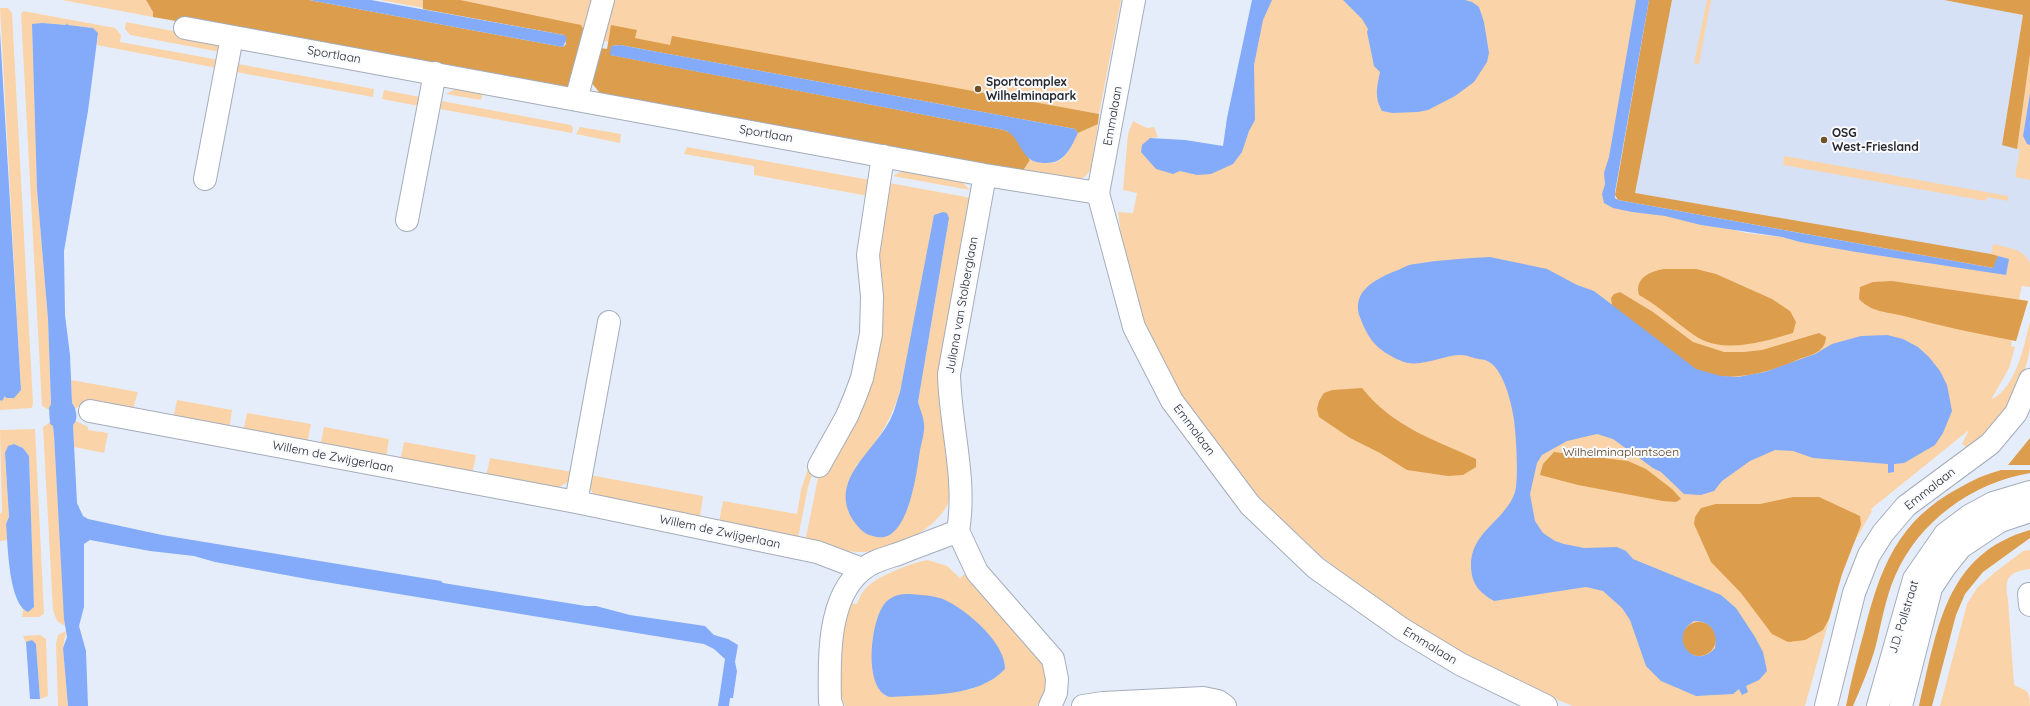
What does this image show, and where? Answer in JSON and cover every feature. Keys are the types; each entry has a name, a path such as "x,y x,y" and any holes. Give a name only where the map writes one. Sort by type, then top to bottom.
{"street":[{"path":"576,100 603,0"},
{"name":"Emmalaan","path":"1134,0 1098,193 1134,327 1172,401 1250,505 1316,568 1357,599 1402,629 1460,664 1546,706"},
{"name":"Sportlaan","path":"185,28 985,175 1098,193"},
{"path":"205,179 232,37"},
{"path":"407,220 435,73"},
{"path":"819,466 847,416 862,378 871,334 872,296 868,255 883,156"},
{"name":"Juliana van Stolberglaan","path":"958,531 961,512 961,492 950,396 949,374 985,175"},
{"path":"576,502 609,322"},
{"name":"Emmalaan","path":"1826,706 1854,593 1869,555 1883,533 1906,506 1990,444 2016,413 2030,380"},
{"name":"Willem de Zwijgerlaan","path":"90,412 576,502 817,552 862,569"},
{"name":"J.D. Pollstraat","path":"1878,706 1914,579 1945,534 1969,516 1993,503 2030,492"},
{"name":"J.D. Pollstraat","path":"1901,706 1931,588 1945,567 1961,548 2000,521 2030,511"},
{"path":"832,706 830,702 829,677 830,647 835,620 842,596 849,582 862,569 878,561 958,531 977,572 1053,659 1057,679 1056,693 1050,706"},
{"path":"1083,706 1103,703 1203,698 1218,701 1225,706"}],"shaded area":[{"path":"146,0 309,0 563,47 566,44 564,35 423,9 423,0 460,0 581,25 585,32 575,83 566,89 153,17 153,12"},
{"path":"1649,0 1672,0 1635,193 1991,254 1998,256 1994,268 1618,200 1615,195"},
{"name":"OSG West-Friesland","path":"1672,0 1944,0 2023,15 2002,145 2030,135 2030,278 1763,225 1765,215 1634,193"},
{"path":"1944,0 2030,0 2030,55 2017,149 2002,145 2023,15"},
{"path":"611,25 637,30 635,38 670,45 672,36 1099,114 1098,124 1078,133 1075,129 620,45 611,46 611,55 1004,130 1013,134 1030,160 1022,172 605,97 591,82 594,47 607,49"},
{"path":"1664,269 1696,269 1716,274 1772,299 1790,311 1796,322 1793,333 1769,340 1743,345 1730,346 1705,341 1694,335 1639,295 1638,289 1641,280 1649,274"},
{"path":"1892,281 2028,301 2016,341 1960,330 1880,311 1869,307 1859,299 1860,287 1873,282"},
{"path":"1620,292 1653,312 1693,342 1724,352 1762,350 1819,333 1826,337 1825,343 1816,353 1786,365 1760,373 1732,377 1705,374 1683,362 1633,321 1612,306 1611,298 1614,294"},
{"path":"1362,388 1387,413 1414,431 1476,459 1476,467 1463,475 1448,476 1407,470 1380,453 1350,438 1319,417 1317,409 1319,401 1324,393 1332,390"},
{"path":"2030,438 2030,465 2008,465"},
{"path":"1554,452 1628,461 1646,469 1672,489 1681,499 1676,502 1663,501 1578,485 1540,475 1543,464"},
{"path":"2001,470 2030,470 2030,473 2009,478 1968,495 1933,522 1918,538 1905,556 1888,594 1875,649 1865,678 1853,706 1846,706 1870,609 1885,567 1894,549 1906,531 1920,516 1938,501 1974,480"},
{"path":"1793,497 1819,497 1860,516 1861,525 1842,574 1829,619 1823,630 1805,640 1788,642 1772,634 1741,593 1711,562 1694,524 1695,517 1701,508 1716,504 1760,504"},
{"path":"2030,530 2030,538 1983,572 1965,594 1956,615 1932,706 1919,706 1939,624 1949,599 1962,577 1979,557 2001,541"},
{"path":"1696,622 1702,622 1706,623 1713,629 1716,639 1715,646 1709,653 1702,656 1696,656 1692,655 1685,649 1682,642 1682,636 1683,632 1689,625"}],"green space":[{"path":"62,0 146,0 153,12 153,17"},
{"name":"Sportcomplex Wilhelminapark","path":"380,0 1121,0 1099,114 1086,112 1082,128"},
{"name":"Wilhelminaplantsoen","path":"1263,0 1640,0 1608,198 1746,233 1782,237 1797,241 2009,259 1991,254 1993,244 2020,252 2028,259 2030,264 2030,287 2022,286 2019,299 2028,301 2016,341 2012,340 2011,346 2015,347 2009,368 1991,400 2000,394 2007,386 2018,366 2030,322 2030,346 2023,376 2009,403 2000,416 1979,438 1967,448 1962,444 1969,430 1871,509 1872,511 1850,550 1805,706 1573,706 1555,699 1444,644 1366,591 1296,537 1242,479 1191,412 1165,366 1143,318 1123,249 1118,212 1133,213 1137,193 1123,190 1128,134 1133,121 1147,128 1154,127 1158,137 1150,138 1224,156"},
{"path":"1707,0 1711,0 1699,64 1694,63"},
{"path":"0,8 8,8 12,13 33,403 32,408 0,410 0,400 2,401 5,396 21,390"},
{"path":"23,11 115,28 121,35 120,42 219,60 217,68 97,45 98,37 93,28 67,25 66,23 66,25 32,24 37,189 48,319 51,404 49,410 42,406 21,14"},
{"path":"126,22 220,40 220,52 130,35 125,29"},
{"path":"2030,55 2030,93 2023,136 2027,144 2030,145 2030,180 2015,177 2020,149 2017,149"},
{"path":"238,64 374,89 373,97 236,72"},
{"path":"459,87 483,92 481,100 446,94"},
{"path":"384,90 420,97 419,106 382,99"},
{"path":"442,101 571,125 573,128 572,133 440,109"},
{"path":"1098,124 1091,167 1088,174 1083,178 1078,180 1022,172 1030,160 1050,163 1060,160 1068,152 1078,133"},
{"path":"580,127 621,134 620,143 576,134"},
{"path":"687,147 870,180 868,196 754,175 754,166 684,154"},
{"path":"1784,156 2008,196 2008,201 1987,197 1986,201 1783,165"},
{"path":"904,170 960,180 970,190 893,176"},
{"path":"889,183 972,198 950,462 950,499 945,510 936,520 926,529 914,536 888,548 875,551 855,552 806,541 806,537 818,478 822,469 853,424 878,246","holes":["947,213 949,218 918,402 924,424 855,467 882,432 892,414 900,392"]},
{"path":"71,380 138,392 133,409 81,405 75,409 72,403"},
{"path":"177,400 232,410 229,430 173,419"},
{"path":"247,413 311,424 307,444 243,432"},
{"path":"76,421 88,427 88,430 108,433 104,453 74,447 73,425"},
{"path":"50,422 53,426 54,435 65,626 57,621 53,610 43,427"},
{"path":"324,427 389,439 386,459 320,447"},
{"path":"35,429 44,614 39,617 22,617 23,609 26,611 34,607 29,456 23,448 14,444 5,453 9,517 6,524 8,540 0,541 0,514 2,512 0,430"},
{"path":"404,442 476,455 472,475 400,462"},
{"path":"490,458 573,472 568,482 556,489 486,477"},
{"path":"811,459 815,466 808,487 798,538 719,522 723,501 797,514 801,490"},
{"path":"590,475 703,496 700,517 594,496 589,486"},
{"path":"2030,550 2030,569 2017,572 2009,577 2007,581 2007,592 2014,685 2027,692 2030,706 1940,706 1967,604 1977,588 1994,573 2023,551"},
{"path":"928,560 947,566 960,578 966,573 1045,664 1047,688 1037,706 845,706 838,681 838,668 841,641 849,603 857,604 865,590 879,579 896,570","holes":["931,596 942,600 966,615 989,636 998,647 1003,658 1005,669 972,689 952,692 885,696 872,652 873,641"]},
{"path":"66,631 63,648 68,706 58,706 56,644 58,635"},
{"path":"40,635 46,639 48,696 40,699 36,643 26,643 23,636"}],"water":[{"path":"309,0 371,0 564,35 567,38 563,47"},
{"path":"1252,0 1272,0 1263,20 1254,65 1255,120 1249,131 1242,152 1233,164 1211,174 1197,175 1180,171 1173,174 1156,169 1141,152 1142,145 1150,138 1185,140 1223,146 1227,118"},
{"path":"1343,0 1465,0 1472,2 1479,7 1484,22 1489,53 1487,62 1474,82 1455,96 1428,110 1392,113 1382,111 1379,106 1377,96 1380,72 1374,66 1367,32 1368,29 1362,19"},
{"path":"1636,0 1649,0 1615,198 1618,200 1993,268 1998,256 2009,259 2006,275 1856,252 1800,242 1782,237 1701,225 1665,216 1613,208 1604,203 1602,194 1605,184 1604,173 1609,157"},
{"path":"42,23 66,25 67,23 68,25 93,28 98,33 88,111 64,251 65,315 70,355 72,403 76,414 76,420 73,425 77,503 83,516 88,519 162,535 441,581 443,583 586,606 596,606 630,615 705,626 714,635 728,639 738,645 735,662 737,671 733,698 730,698 729,706 718,706 725,659 714,649 704,644 307,579 215,562 194,556 150,551 90,540 84,544 84,607 79,626 86,651 88,706 68,706 63,648 67,637 64,619 54,435 53,426 50,424 49,408 51,404 48,319 37,189 32,24"},
{"path":"0,32 21,390 14,398 6,398 5,396 2,401 0,400"},
{"path":"620,45 1075,129 1078,133 1070,149 1058,161 1052,163 1037,162 1026,156 1015,139 1009,132 1004,130 610,55 611,46"},
{"path":"2030,93 2030,145 2027,144 2023,136"},
{"path":"943,212 947,213 949,218 918,402 924,420 924,429 914,488 904,517 897,529 888,536 877,537 863,532 853,520 847,505 846,492 850,479 857,466 884,430 894,412 900,392 934,215"},
{"path":"1490,257 1547,269 1577,285 1594,291 1696,369 1721,376 1738,377 1765,372 1815,354 1832,344 1861,336 1887,335 1903,339 1918,347 1929,357 1940,371 1947,385 1952,411 1943,433 1935,445 1904,463 1894,464 1894,472 1888,473 1888,464 1813,458 1793,451 1775,450 1750,461 1722,481 1714,491 1701,495 1684,494 1661,472 1653,468 1613,439 1597,434 1567,441 1542,455 1537,463 1530,494 1535,521 1543,533 1555,541 1584,548 1617,547 1626,551 1633,559 1721,595 1736,608 1763,652 1767,671 1759,680 1746,686 1748,692 1742,695 1739,689 1733,694 1696,696 1661,681 1646,666 1630,620 1622,608 1603,591 1586,587 1494,601 1481,592 1475,584 1471,568 1472,556 1476,545 1481,536 1504,511 1515,492 1516,486 1517,457 1515,427 1506,387 1498,370 1485,360 1461,355 1422,363 1407,363 1385,353 1371,340 1364,328 1358,310 1358,302 1361,294 1373,282 1406,266 1452,259","holes":["1694,621 1705,623 1712,628 1716,642 1715,648 1707,654 1699,656 1686,650 1683,643 1683,635 1686,628"]},
{"path":"14,444 23,448 29,456 34,607 28,612 21,606 16,597 13,585 10,572 6,524 9,517 5,453 8,446"},
{"path":"897,595 926,595 943,599 963,610 992,638 1004,659 1005,669 994,678 981,685 952,693 891,697 882,692 876,682 873,669 873,637 876,622 881,609 887,601"},
{"path":"32,640 36,644 40,699 30,699 26,642"}],"place":[{"name":"Sportcomplex Wilhelminapark","path":"978,89"},
{"name":"OSG West-Friesland","path":"1824,140"}]}
